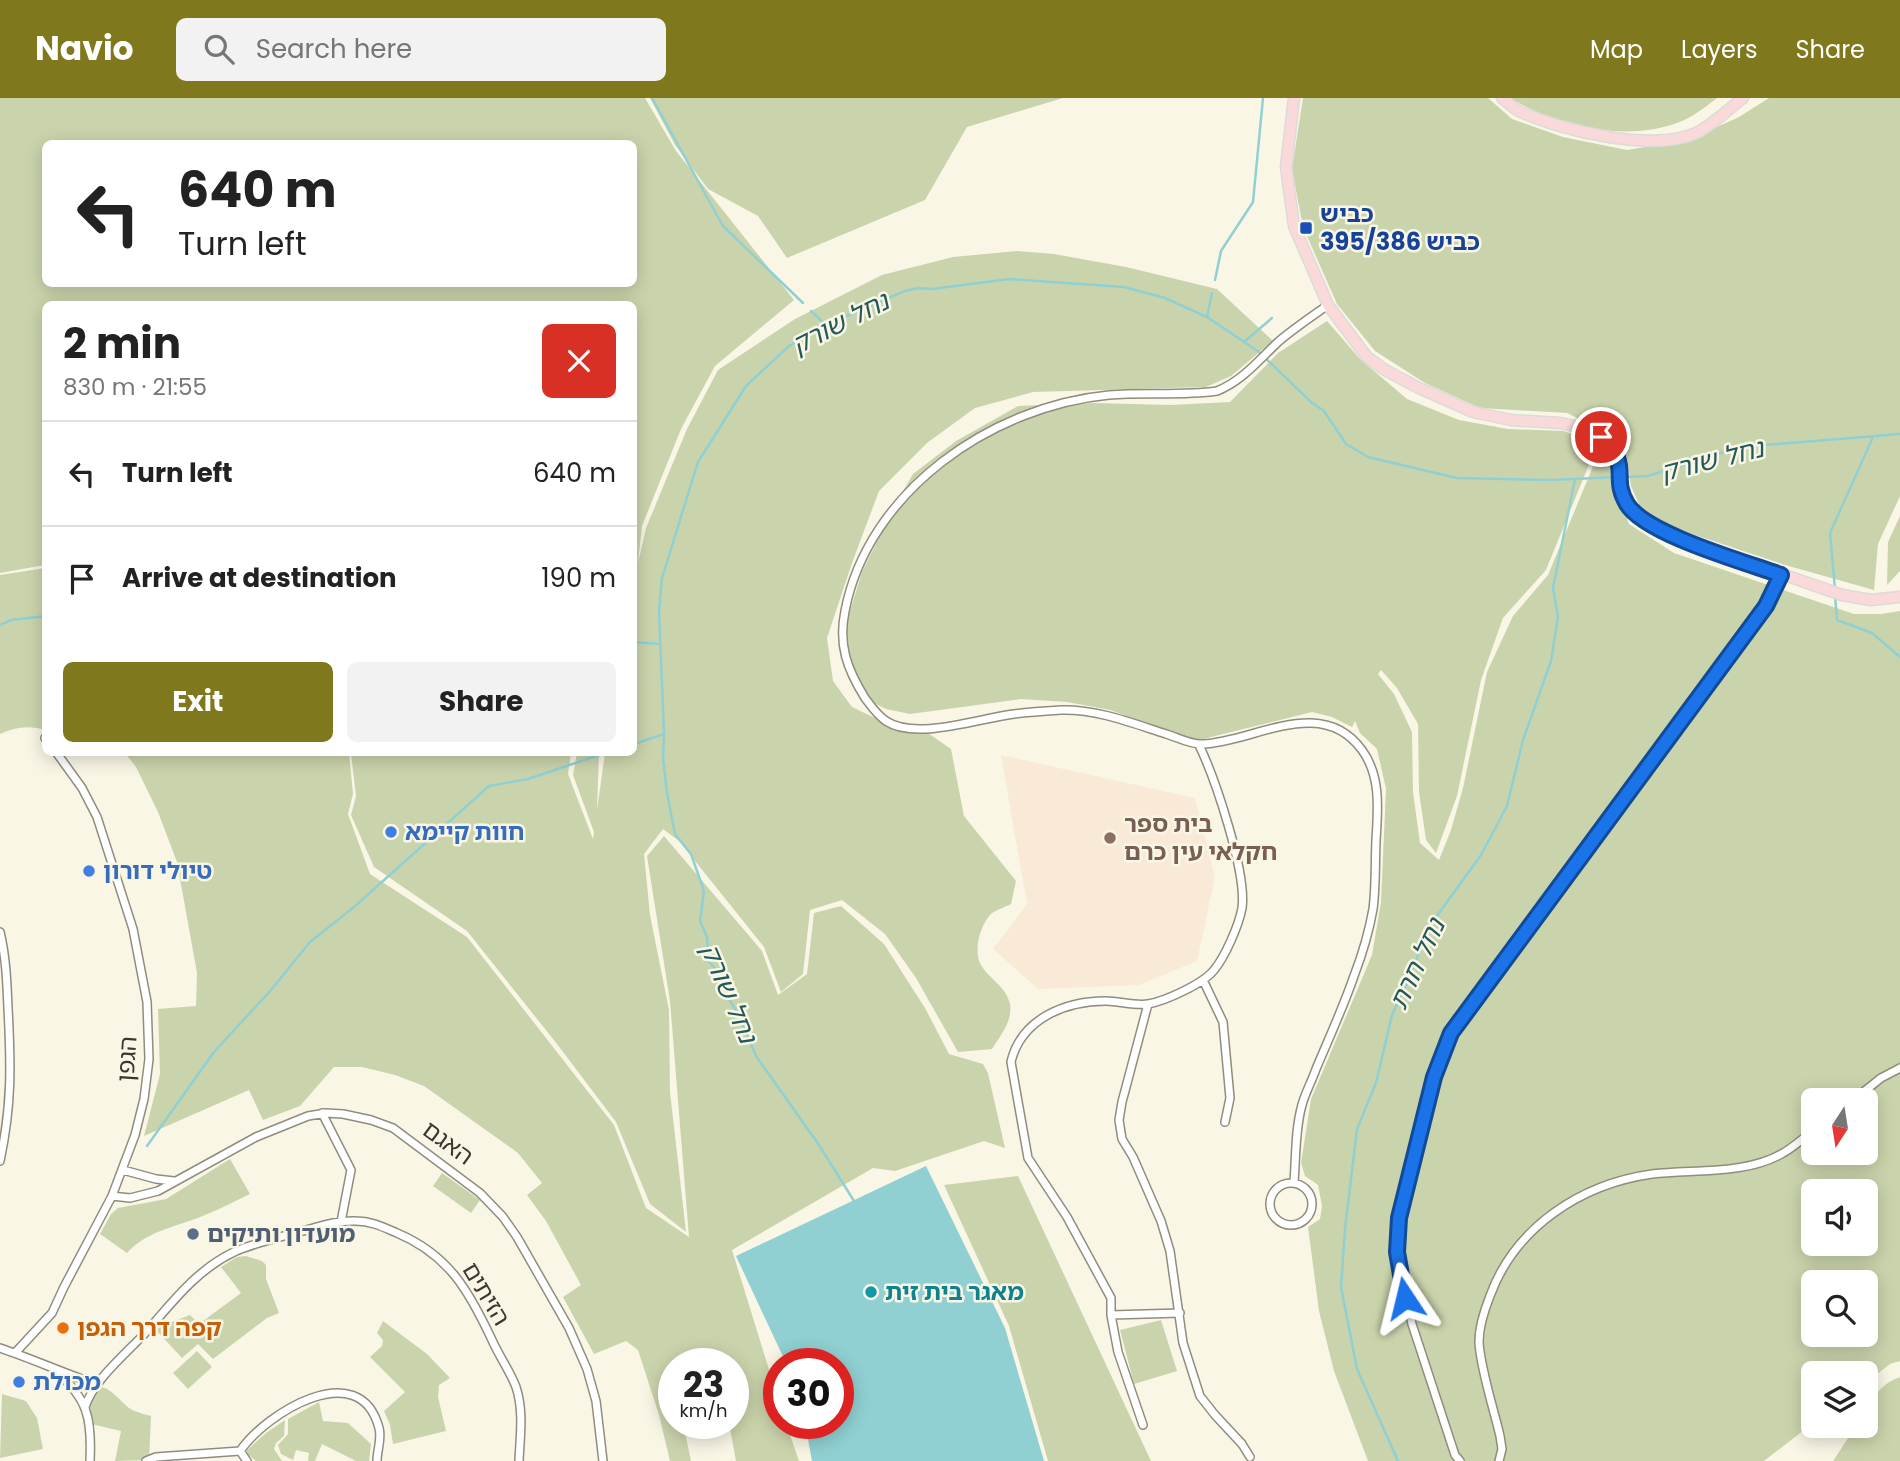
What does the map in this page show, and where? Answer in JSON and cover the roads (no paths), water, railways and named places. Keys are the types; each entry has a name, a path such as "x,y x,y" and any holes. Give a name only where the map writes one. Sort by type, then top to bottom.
{"main road":[{"path":"1294,98 1286,167 1294,226 1328,305 1367,357 1385,370 1473,412 1511,420 1560,423 1584,428 1601,437 1612,447 1620,461 1620,488 1626,503 1637,517 1668,534 1842,596 1871,600 1900,597"},
{"path":"1502,98 1517,110 1565,128 1630,140 1675,138 1699,131 1743,98"}],"street":[{"path":"1294,1182 1301,1107 1353,978 1373,909 1377,786 1371,766 1361,748 1346,734 1331,726 1301,723 1199,745 1104,714 1075,710 1015,714 934,728 898,727 884,720 873,709 854,680 845,662 841,628 849,590 874,539 901,500 926,473 952,454 996,427 1052,406 1107,395 1217,391 1259,362 1278,342 1328,305"},
{"path":"1460,1461 1455,1455 1412,1324 1397,1252 1399,1218 1434,1077 1451,1033 1766,606 1781,575"},
{"path":"1143,1425 1118,1352 1111,1315 1111,1298 1067,1217 1028,1158 1011,1062 1014,1050 1027,1029 1048,1015 1089,1002 1148,1004 1180,992 1215,970 1233,935 1242,907 1241,874 1212,770 1199,745"},
{"name":"הגפן","path":"15,1353 52,1313 112,1196 138,1123 147,1074 149,1031 143,973 133,929 101,826 85,793 59,756"},
{"path":"0,932 5,964 11,1077 9,1116 0,1161"},
{"path":"1203,980 1223,1023 1230,1098 1225,1122"},
{"path":"1148,1004 1119,1120 1122,1139 1133,1157 1161,1221 1170,1251 1183,1343 1200,1396 1250,1457"},
{"path":"1868,1088 1900,1068"},
{"path":"322,1113 351,1170 341,1222"},
{"name":"האגם","path":"112,1196 125,1198 152,1193 273,1128 304,1117 322,1113 364,1118 393,1128 468,1182 503,1217 569,1328 581,1354 595,1395 603,1461"},
{"path":"1499,1461 1502,1449 1479,1344 1480,1325 1495,1282 1512,1252 1539,1223 1565,1204 1617,1183 1650,1175 1735,1167 1758,1162 1782,1154 1801,1139"},
{"path":"123,1170 156,1180 175,1181"},
{"path":"1294,1182 1307,1188 1311,1195 1312,1210 1303,1222 1289,1225 1282,1223 1272,1212 1271,1198 1279,1186 1294,1182"},
{"name":"הזיתים","path":"85,1407 96,1384 185,1288 212,1265 247,1247 341,1222 370,1222 411,1239 436,1255 459,1279 485,1324 518,1394 521,1416 519,1461"},
{"path":"1111,1315 1180,1313"},
{"path":"0,1348 96,1384"},
{"path":"54,1370 72,1388 85,1407 92,1432 90,1461"},
{"path":"146,1461 156,1457 240,1451 258,1432 290,1410 326,1394 343,1392 354,1394 363,1400 379,1425 377,1461"},
{"path":"240,1451 247,1461"}],"water":[{"name":"מאגר בית זית","path":"926,1166 1005,1328 1044,1461 812,1461 808,1439 854,1439 854,1348 779,1348 736,1256"}],"waterway":[{"path":"652,98 723,226 803,303"},
{"path":"1215,280 1221,251 1253,202 1263,98"},
{"name":"נחל שורק","path":"854,1201 819,1145 756,1056 729,999 722,976 709,962 707,937 700,921 704,891 691,854 675,834 667,793 663,758 659,611 662,578 698,462 746,386 789,346 826,325 905,291 1009,279 1124,287 1165,298 1207,317 1259,352 1324,411 1346,444 1368,457 1457,478 1551,480 1618,477"},
{"path":"1207,317 1212,293"},
{"path":"811,311 826,325"},
{"path":"1244,342 1272,318"},
{"name":"נחל שורק","path":"1625,477 1648,476 1740,447 1900,434"},
{"path":"1835,589 1830,533 1873,437"},
{"name":"נחל חרת","path":"1398,1461 1357,1369 1341,1287 1357,1129 1376,1083 1392,1015 1429,927 1481,855 1507,806 1523,740 1551,661 1558,617 1553,588 1575,479"},
{"path":"1835,595 1837,620 1872,633 1900,657"},
{"path":"0,625 11,620 42,616"},
{"path":"637,642 660,644"},
{"path":"637,743 664,734"},
{"path":"147,1146 214,1052 271,990 310,942 354,907 489,786 528,779 596,756"}],"place":[{"name":"כביש 395/כביש 386","path":"1306,228"},
{"name":"חוות קיימא","path":"391,832"},
{"name":"בית ספר חקלאי עין כרם","path":"1110,838"},
{"name":"טיולי דורון","path":"89,871"},
{"name":"מועדון ותיקים","path":"193,1234"},
{"name":"מאגר בית זית","path":"871,1292"},
{"name":"קפה דרך הגפן","path":"63,1328"},
{"name":"מכולת","path":"19,1382"}]}
